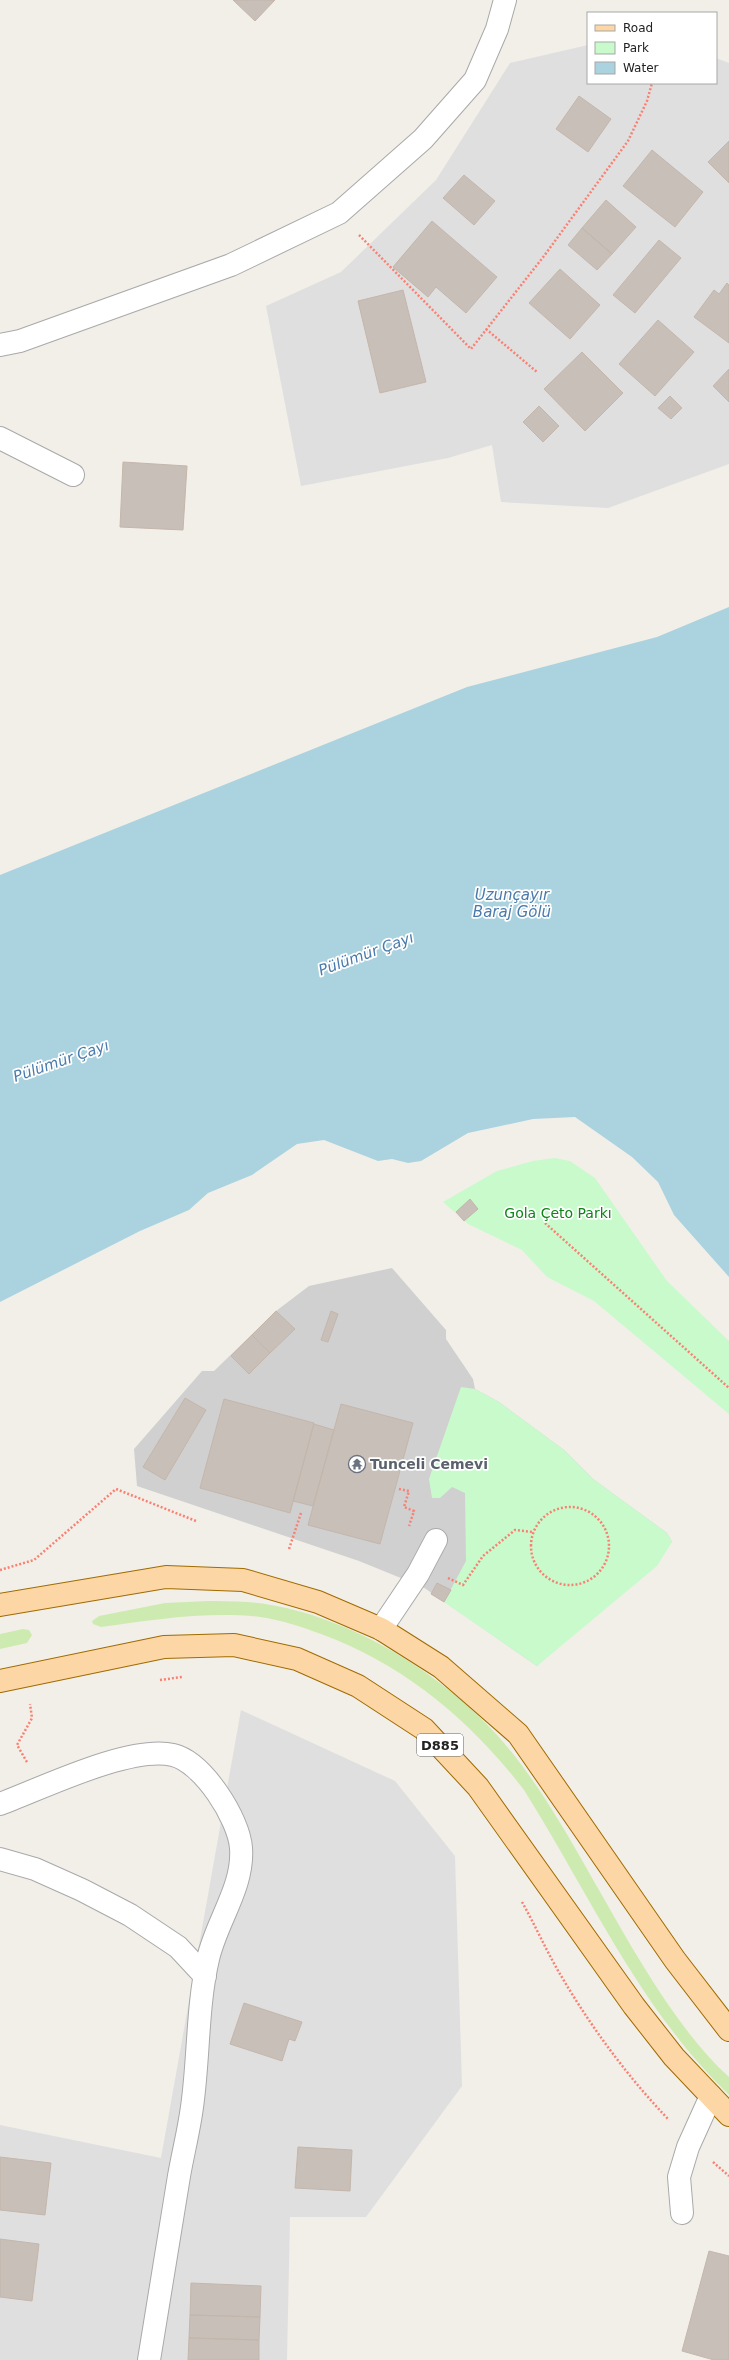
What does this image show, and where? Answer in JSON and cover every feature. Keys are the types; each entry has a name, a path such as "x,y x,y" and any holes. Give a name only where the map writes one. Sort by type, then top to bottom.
{"main road":[{"path":"0,1605 166,1577 243,1580 318,1602 381,1629 440,1668 518,1734 676,1960 729,2030"},
{"name":"D885","path":"0,1681 164,1648 234,1645 297,1658 358,1686 424,1729 478,1787 634,2006 674,2057 729,2115"}],"street":[{"path":"0,345 20,341 231,265 339,214 422,139 475,80 497,29 504,0"},
{"path":"0,438 72,475"},
{"path":"381,1629 422,1567 436,1540"},
{"path":"0,1804 125,1756 152,1753 175,1755 191,1765 209,1782 228,1811 241,1847 237,1883 218,1927 208,1958 192,2108 149,2360"},
{"path":"0,1859 42,1872 130,1915 178,1947 205,1976"},
{"path":"682,2213 679,2177 690,2141 711,2096"}],"path":[{"path":"339,214 471,349 544,256 628,141 647,101 652,84"},
{"path":"486,329 537,372"},
{"path":"545,1223 729,1388"},
{"path":"0,1570 34,1560 116,1489 196,1521"},
{"path":"399,1489 409,1491"},
{"path":"572,1506 584,1509 595,1515 604,1525 609,1542 607,1560 601,1571 592,1579 568,1586 555,1583 545,1577 536,1568 531,1556 530,1544 533,1532 539,1521 548,1513 559,1508 572,1506"},
{"path":"289,1549 301,1513"},
{"path":"422,1567 463,1585 483,1556 515,1530 533,1532"},
{"path":"152,1681 188,1677"},
{"path":"22,1705 37,1702"},
{"path":"30,1703 32,1718 17,1745 31,1768"},
{"path":"520,1899 560,1974 601,2039 642,2092 690,2141 729,2176"}],"shaded area":[{"path":"587,45 587,84 717,84 717,58 729,63 729,464 608,508 501,502 492,445 448,458 301,486 266,306 341,272 436,180 510,63"},
{"name":"Tunceli Cemevi","path":"392,1268 446,1330 446,1339 473,1379 475,1389 499,1402 564,1450 593,1479 667,1533 672,1542 537,1666 423,1587 359,1561 137,1486 134,1449 202,1371 214,1371 276,1311 309,1286"},
{"path":"241,1710 395,1781 455,1856 462,2086 366,2217 290,2217 287,2360 0,2360 0,2125 161,2158"}],"green space":[{"name":"Gola Çeto Parkı","path":"555,1158 570,1161 595,1178 667,1281 729,1341 729,1414 594,1301 547,1277 522,1250 468,1224 443,1202 497,1171 533,1161"},
{"path":"461,1387 475,1389 499,1402 564,1450 593,1479 667,1533 672,1542 657,1566 537,1666 444,1602 466,1561 465,1493 452,1487 440,1498 432,1498 429,1479"},
{"path":"207,1601 248,1602 282,1607 317,1617 351,1630 384,1646 415,1666 445,1687 473,1710 513,1753 541,1793 567,1834 644,1968 676,2016 693,2038 729,2077 729,2095 697,2061 668,2025 642,1988 594,1910 524,1790 481,1740 434,1697 381,1662 352,1647 314,1631 276,1620 240,1615 221,1615 160,1619 101,1627 93,1624 92,1621 99,1616 165,1603"},
{"path":"23,1629 29,1630 32,1635 27,1643 0,1649 0,1634"}],"water":[{"name":"Uzunçayır Baraj Gölü","path":"729,607 729,1277 674,1215 658,1182 632,1157 575,1117 533,1119 468,1133 421,1161 408,1163 392,1159 378,1161 324,1140 297,1144 252,1175 208,1193 189,1210 140,1231 0,1302 0,875 467,687 657,637"}],"building":[{"path":"233,0 275,0 255,21"},
{"path":"579,96 611,119 588,152 556,129"},
{"path":"729,141 729,183 708,162"},
{"path":"652,150 703,192 675,227 623,186"},
{"path":"464,175 495,201 474,225 443,198"},
{"path":"606,200 636,227 612,254 582,228"},
{"path":"432,221 497,277 466,313 436,287 428,297 393,267"},
{"path":"582,228 612,254 597,270 568,245"},
{"path":"659,240 681,258 635,313 613,295"},
{"path":"560,269 600,305 570,339 529,303"},
{"path":"727,283 729,285 729,343 694,317 714,290 719,294"},
{"path":"403,290 426,382 380,393 358,301"},
{"path":"658,320 694,352 655,396 619,364"},
{"path":"582,352 623,393 585,431 544,389"},
{"path":"729,369 729,402 713,386"},
{"path":"670,396 682,408 671,419 658,408"},
{"path":"539,406 559,426 543,442 523,422"},
{"path":"123,462 187,466 183,530 120,527"},
{"path":"470,1199 478,1209 464,1221 456,1212"},
{"path":"276,1311 295,1329 270,1353 252,1335"},
{"path":"331,1311 338,1314 328,1342 321,1340"},
{"path":"252,1335 270,1353 249,1374 231,1356"},
{"path":"185,1398 206,1410 165,1480 143,1467"},
{"path":"224,1399 314,1423 290,1513 200,1488"},
{"path":"341,1404 413,1423 380,1544 308,1525"},
{"path":"314,1424 334,1430 313,1506 293,1501"},
{"path":"437,1583 451,1590 444,1602 431,1594"},
{"path":"244,2003 302,2022 295,2041 289,2039 282,2061 230,2044"},
{"path":"298,2147 352,2150 350,2191 295,2188"},
{"path":"0,2157 51,2163 45,2215 0,2210"},
{"path":"0,2239 39,2244 32,2301 0,2297"},
{"path":"709,2251 729,2256 729,2360 714,2360 682,2351"},
{"path":"191,2283 261,2286 260,2317 190,2315"},
{"path":"190,2315 260,2317 259,2340 189,2338"},
{"path":"189,2338 259,2340 259,2360 188,2360"}],"place":[{"name":"Tunceli Cemevi","path":"357,1464"}],"water label":[{"name":"Pülümür Çayı","path":"366,954"},
{"name":"Pülümür Çayı","path":"61,1061"}]}
